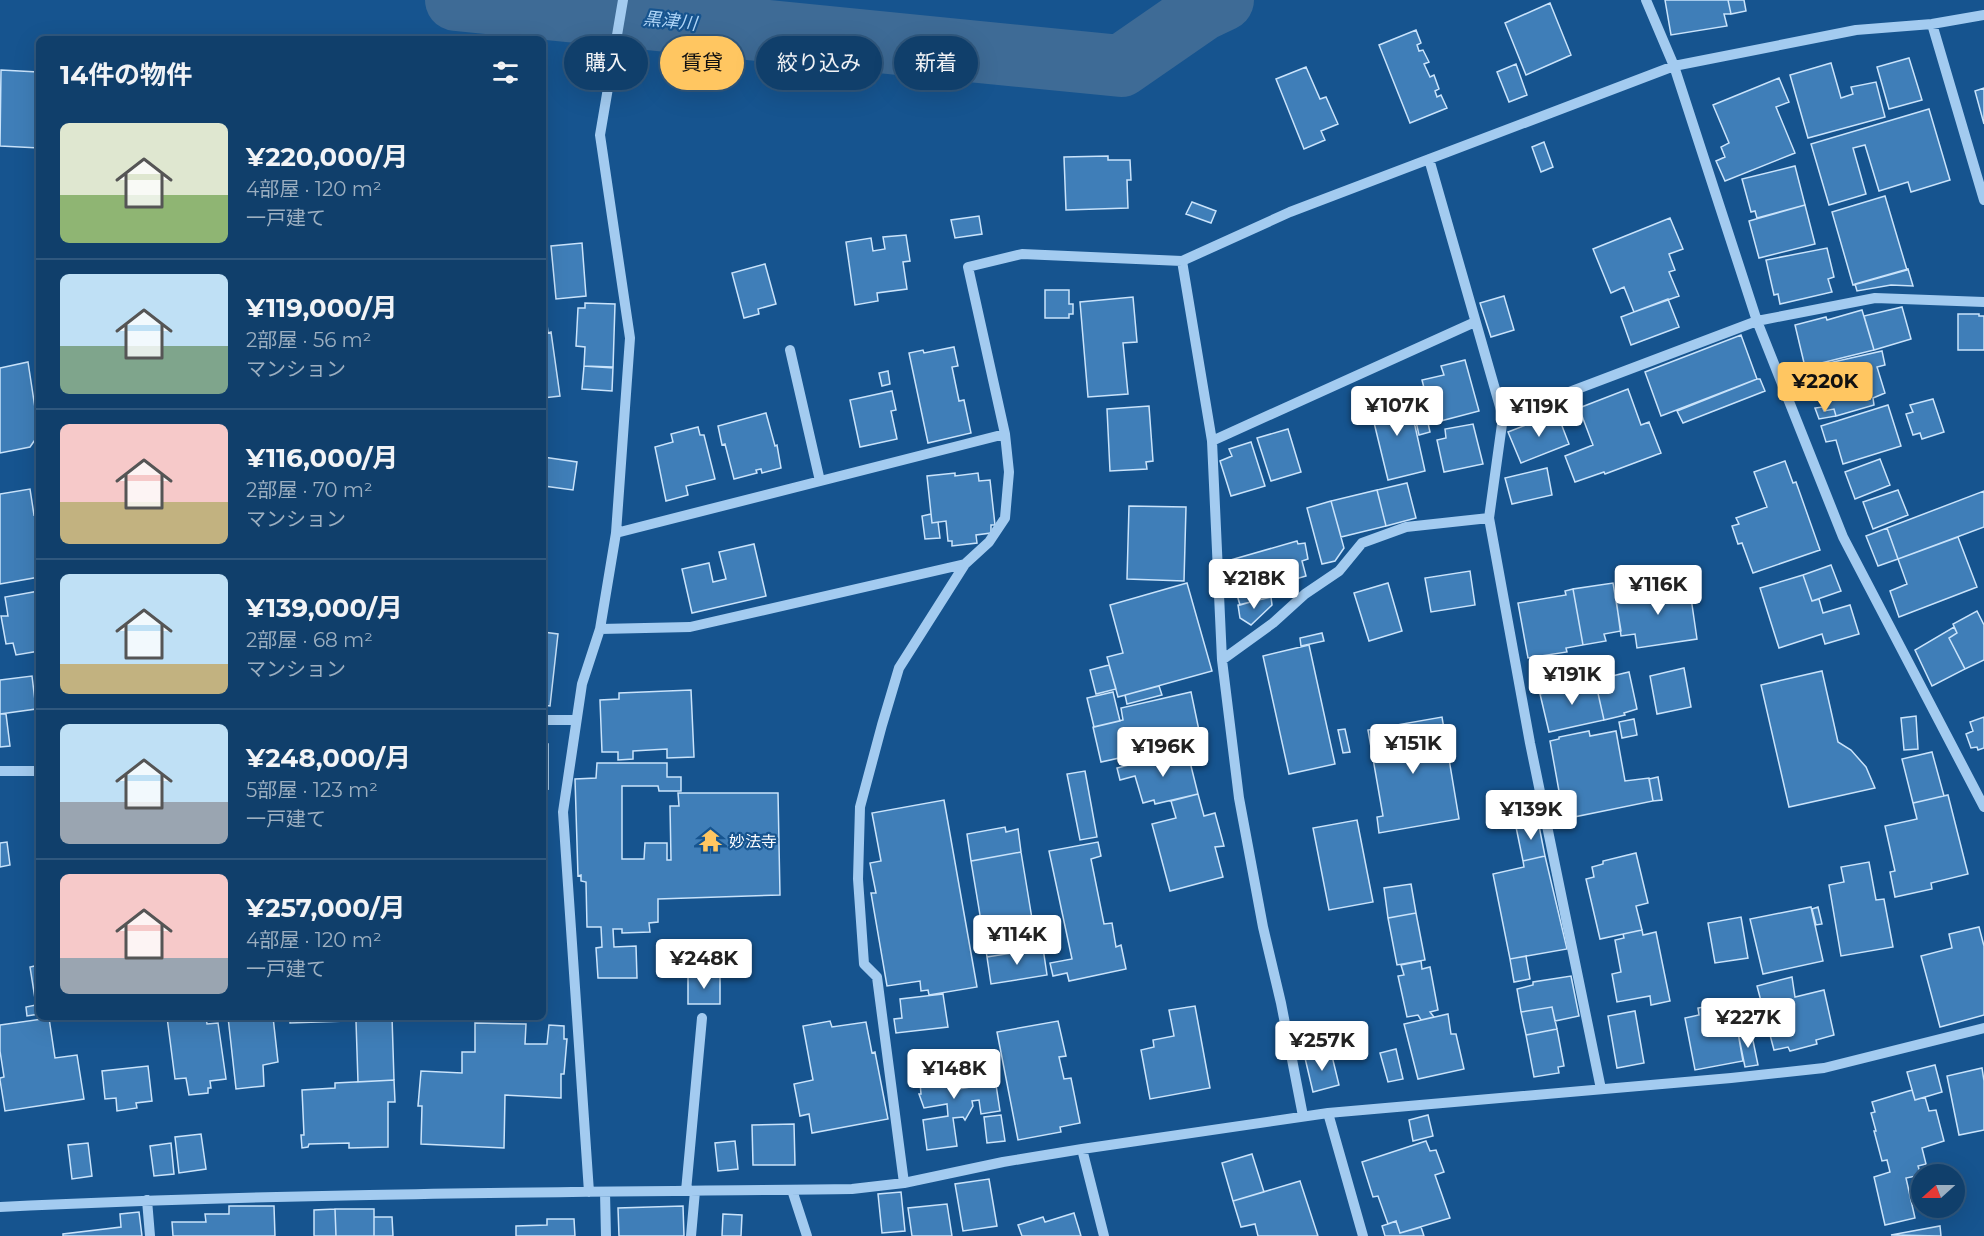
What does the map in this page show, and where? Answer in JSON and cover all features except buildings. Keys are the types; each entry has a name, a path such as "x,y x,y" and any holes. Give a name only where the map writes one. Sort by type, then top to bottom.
{"street":[{"path":"589,1192 562,812 582,684 600,629 616,533 630,338 600,135 623,0"},
{"path":"1646,0 1674,66 1757,321 1843,537 1984,807"},
{"path":"904,1183 877,977 864,964 858,879 860,807 899,668 965,564 989,542 1005,519 1009,472 1005,434 968,267 1022,254 1182,261 1290,212 1674,66 1856,30 1932,24 1984,15"},
{"path":"1932,24 1984,200"},
{"path":"1429,159 1503,417 1489,519 1530,743 1601,1089"},
{"path":"1182,261 1212,441 1222,660 1239,798 1263,927 1281,1002 1303,1116"},
{"path":"1503,417 1757,321 1875,298 1984,302"},
{"path":"1212,441 1475,322"},
{"path":"790,350 820,481"},
{"path":"616,533 1005,434"},
{"path":"1222,660 1273,623 1305,594 1339,571 1362,543 1406,527 1489,519"},
{"path":"600,629 690,627 965,564"},
{"path":"546,720 576,720"},
{"path":"0,771 36,771"},
{"path":"691,1236 690,1191 702,1018"},
{"path":"0,1207 147,1200 852,1189 904,1183 1003,1162 1082,1149 1303,1116 1824,1068 1984,1028"},
{"path":"1328,1113 1363,1236"},
{"path":"1082,1149 1104,1236"},
{"path":"792,1190 807,1236"},
{"path":"605,1192 606,1236"},
{"path":"147,1200 150,1236"}],"waterway":[{"name":"黒津川","path":"456,0 1121,66 1202,10 1223,0"}],"place":[{"name":"妙法寺","path":"711,841"}]}
